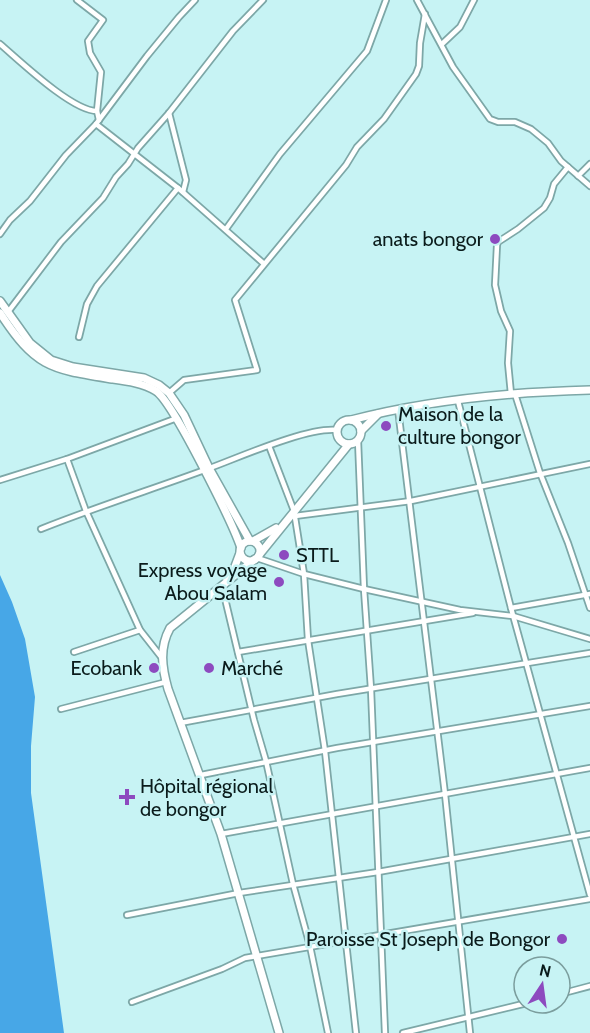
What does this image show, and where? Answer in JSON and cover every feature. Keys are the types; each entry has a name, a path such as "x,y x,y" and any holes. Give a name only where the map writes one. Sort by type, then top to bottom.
{"highway":[{"path":"0,301 25,347 48,365 71,372 143,385 164,398 252,541 259,546 257,557"},
{"path":"4,312 30,343 51,360 73,367 144,378 169,393 184,415 232,524 240,550 245,559 257,557"},
{"path":"334,463 337,433 341,423 351,420 398,409 513,394 590,390"},
{"path":"222,586 234,569 245,542 263,537 294,514 349,444 358,440 360,431 380,412"},
{"path":"351,420 357,424 360,431"},
{"path":"337,433 342,442 349,444"},
{"path":"279,1033 221,834 166,682 162,658 170,628 257,557 283,523"}],"street":[{"path":"77,0 103,20 87,41 90,53 101,72 97,122 181,190 264,263"},
{"path":"0,234 10,220 30,201 66,155 97,122 147,56 195,0"},
{"path":"4,312 61,242 103,198 116,177 233,31 263,0"},
{"path":"226,229 280,154 367,51 386,0"},
{"path":"417,0 453,67 490,119 498,122 515,122 531,129 553,148 561,161 590,186"},
{"path":"442,44 460,27 474,0"},
{"path":"169,393 184,380 257,370 235,300 341,171 357,147 384,119 413,79 419,66 425,14"},
{"path":"0,44 71,102 86,110 97,111"},
{"path":"79,337 87,304 97,286 181,190 186,180 169,113"},
{"path":"578,176 590,164"},
{"path":"568,167 554,184 544,208 498,242 495,285 501,311 510,331 508,363 513,394 540,473 587,594 590,608"},
{"path":"458,401 511,608 590,895"},
{"path":"398,409 446,794 470,1033"},
{"path":"0,480 67,459 177,418"},
{"path":"41,529 269,446 321,430 337,433"},
{"path":"358,440 364,589 374,743 385,1033"},
{"path":"269,446 294,514 304,574 308,640 325,751 356,1033"},
{"path":"67,459 86,511 140,630 162,658"},
{"path":"294,514 361,509 411,501 590,464"},
{"path":"257,557 304,574 364,589 423,603 513,615 590,639"},
{"path":"222,586 310,946 328,1033"},
{"path":"511,608 587,594"},
{"path":"238,652 480,612"},
{"path":"74,652 140,630"},
{"path":"180,723 590,653"},
{"path":"61,709 166,682"},
{"path":"201,775 266,761 590,706"},
{"path":"221,834 590,768"},
{"path":"127,915 239,893 378,872 590,834"},
{"path":"132,1002 222,969 245,958 590,899"},
{"path":"572,991 590,986"},
{"path":"403,1033 512,1006"}],"water":[{"path":"0,575 25,639 35,697 31,746 31,793 64,1033 0,1033"}],"place":[{"name":"anats bongor","path":"495,239"},
{"name":"Maison de la culture bongor","path":"386,426"},
{"name":"STTL","path":"284,555"},
{"name":"Express voyage Abou Salam","path":"279,582"},
{"name":"Ecobank","path":"154,668"},
{"name":"Marché","path":"209,668"},
{"name":"Hôpital régional de bongor","path":"127,797"},
{"name":"Paroisse St Joseph de Bongor","path":"562,939"}]}
